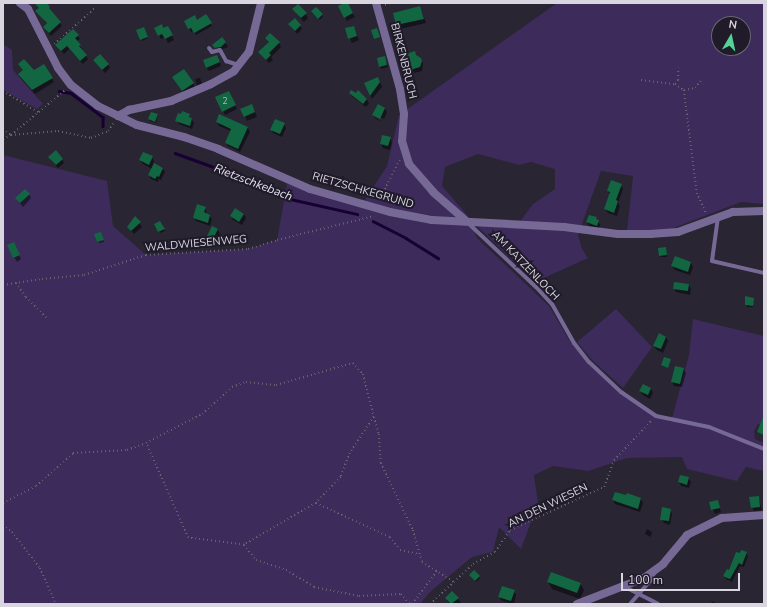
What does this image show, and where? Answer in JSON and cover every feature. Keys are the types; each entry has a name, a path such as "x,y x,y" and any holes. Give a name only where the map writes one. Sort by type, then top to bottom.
{"street":[{"name":"RIETZSCHKEGRUND","path":"20,3 28,9 58,68 71,85 98,106 137,125 184,137 218,149 310,189 413,217 564,226 618,234 678,232 733,212 764,210"},
{"path":"118,116 129,110 171,101 211,84 234,71 249,52 261,3"},
{"name":"BIRKENBRUCH","path":"376,3 400,89 404,114 402,141 408,164 433,192 465,220"},
{"path":"577,604 644,578 655,571 687,535 722,518 764,515"}],"lane":[{"path":"209,48 212,52 220,50 226,61 239,65"},
{"path":"718,217 712,260 764,273"},
{"name":"AM KATZENLOCH","path":"465,220 547,298 574,343 589,362 621,392 656,416 709,427 764,449"},
{"path":"630,604 650,581 655,571"},
{"path":"623,586 658,604"}],"path":[{"path":"52,47 96,7"},
{"path":"676,84 678,80 678,68"},
{"path":"684,90 695,88 702,79"},
{"path":"641,80 676,84 684,90 697,193 710,220"},
{"path":"11,136 71,85"},
{"path":"3,91 38,112"},
{"path":"3,139 11,136 58,131 91,138 108,131 118,116"},
{"path":"3,129 11,136"},
{"path":"376,207 404,149"},
{"name":"WALDWIESENWEG","path":"3,285 84,275 146,255 248,249 277,240 375,216"},
{"path":"16,283 26,298 48,319"},
{"path":"3,503 36,486 72,453 127,450 146,443 202,414 232,387 246,382 276,385 353,363 363,374 379,434 381,463 413,530 422,562 454,582"},
{"name":"AN DEN WIESEN","path":"430,604 473,564 495,552 510,530 604,487 614,460 656,416"},
{"path":"146,443 188,538 244,545 316,503 341,477 350,454 374,417"},
{"path":"316,503 390,536 400,550 420,554"},
{"path":"3,525 12,532 40,568 56,604"},
{"path":"244,545 256,560 286,570 314,587 359,596 401,594 411,604 437,571"}],"shaded area":[{"path":"557,3 764,3 764,204 741,202 668,230 627,231 633,176 601,171 578,235 582,249 588,258 535,282 475,224 518,227 521,220 533,204 555,189 555,169 531,162 519,165 478,154 445,167 442,186 467,215 477,238 549,306 571,343 574,343 589,362 621,392 671,422 689,355 693,319 764,336 764,426 758,424 754,431 755,439 764,443 764,471 746,467 737,481 687,469 682,457 627,458 588,471 553,466 534,475 538,503 521,549 499,527 493,552 472,557 430,592 420,604 3,604 3,155 107,181 113,226 146,255 248,249 277,240 288,179 363,203 387,166 399,115"},
{"path":"3,44 12,50 13,70 43,104 37,109 3,90"},
{"path":"616,309 652,347 623,388 592,360 577,342"}],"building":[{"path":"34,3 47,3 50,7 49,8 61,22 49,33 43,27 47,23 35,11 39,8"},
{"path":"348,3 353,13 344,18 338,6"},
{"path":"298,4 307,13 301,18 292,9"},
{"path":"420,6 424,19 396,25 393,13"},
{"path":"316,7 323,14 318,19 311,11"},
{"path":"206,14 212,23 194,33 191,28 188,29 184,21 195,15 197,20"},
{"path":"295,18 301,25 295,31 288,24"},
{"path":"162,24 163,28 168,26 173,35 165,39 162,34 158,36 154,28"},
{"path":"354,26 357,36 348,39 345,28"},
{"path":"144,27 148,37 140,40 136,30"},
{"path":"377,28 380,37 374,39 371,30"},
{"path":"73,29 79,35 75,38 81,45 79,46 87,55 80,61 67,46 61,51 55,45"},
{"path":"270,33 280,42 269,53 271,55 266,60 258,52 269,42 265,38"},
{"path":"222,37 226,42 221,47 215,48 212,45"},
{"path":"415,51 416,55 421,58 422,61 420,67 410,70 406,54"},
{"path":"100,54 109,64 102,70 93,60"},
{"path":"217,55 220,62 206,68 203,60"},
{"path":"385,56 387,65 379,67 377,58"},
{"path":"24,59 34,70 44,64 53,78 32,90 18,74 23,70 18,64"},
{"path":"184,69 194,83 182,91 172,77"},
{"path":"378,77 380,82 370,96 364,83"},
{"path":"351,90 356,93 358,90 367,99 363,104 349,93"},
{"path":"229,91 236,105 222,112 215,97"},
{"path":"252,104 255,112 244,117 240,109"},
{"path":"378,104 385,108 380,119 372,115"},
{"path":"182,111 190,114 189,117 192,118 190,126 175,121 178,113 181,114"},
{"path":"151,112 158,114 155,122 148,119"},
{"path":"219,114 248,127 238,149 225,143 231,129 216,122"},
{"path":"275,119 285,123 280,134 270,130"},
{"path":"382,135 391,137 388,146 380,144"},
{"path":"56,150 63,159 56,165 48,157"},
{"path":"143,152 153,156 149,165 139,160"},
{"path":"154,163 163,168 159,177 157,176 155,179 148,175"},
{"path":"611,180 622,184 616,200 618,201 614,213 604,209 610,192 607,191"},
{"path":"25,189 30,194 20,203 15,198"},
{"path":"197,204 206,207 204,212 210,215 208,223 193,218"},
{"path":"235,208 244,214 239,222 230,216"},
{"path":"589,215 597,217 596,219 599,220 597,226 586,222"},
{"path":"135,216 141,222 131,231 127,227"},
{"path":"160,221 165,229 158,232 154,224"},
{"path":"212,226 218,229 213,239 207,236"},
{"path":"101,232 104,240 97,242 94,234"},
{"path":"14,242 20,255 13,258 7,245"},
{"path":"666,247 667,255 659,256 658,248"},
{"path":"675,256 691,262 688,272 671,266"},
{"path":"674,282 689,284 688,291 673,289"},
{"path":"745,296 754,298 753,306 745,305"},
{"path":"659,333 666,337 661,349 653,346"},
{"path":"664,357 671,359 668,368 661,365"},
{"path":"675,366 684,368 680,384 671,382"},
{"path":"643,384 651,388 648,395 639,391"},
{"path":"764,415 764,435 757,432"},
{"path":"680,475 689,477 687,485 678,482"},
{"path":"615,492 626,495 627,493 641,498 638,509 612,500"},
{"path":"759,496 760,507 751,508 749,497"},
{"path":"718,500 720,508 711,510 709,502"},
{"path":"662,507 671,509 669,521 660,520"},
{"path":"741,550 747,552 742,565 739,563 730,579 723,576 727,569 729,570 736,552 740,553"},
{"path":"474,570 480,576 475,581 469,575"},
{"path":"551,572 581,583 577,593 547,582"},
{"path":"502,586 515,590 511,601 498,597"},
{"path":"452,591 459,598 451,604 445,598"}],"waterway":[{"name":"Rietzschkebach","path":"59,91 71,93 103,117 103,126"},
{"name":"Rietzschkebach","path":"175,153 233,174 286,198 357,214"},
{"name":"Rietzschkebach","path":"373,221 406,238 438,258"}]}
